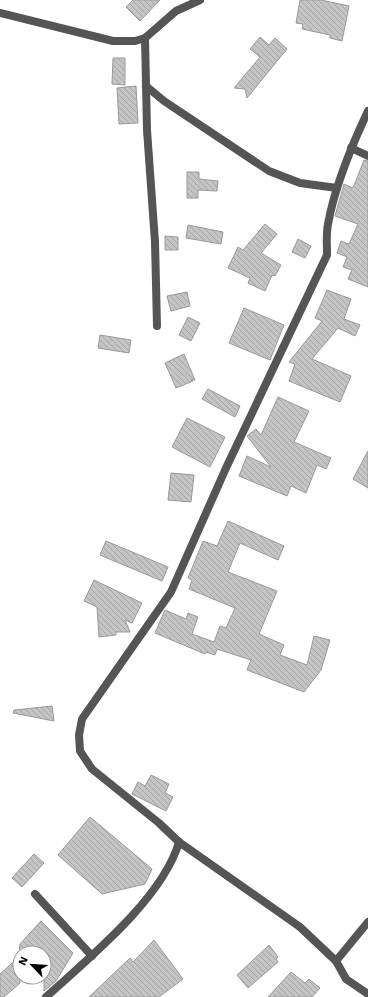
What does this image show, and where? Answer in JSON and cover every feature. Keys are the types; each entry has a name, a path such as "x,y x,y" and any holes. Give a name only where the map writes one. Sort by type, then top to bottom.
{"street":[{"path":"0,13 113,41 136,41 145,38 176,11 200,0"},
{"path":"145,38 148,138 155,242 157,326"},
{"path":"146,86 164,101 269,171 300,183 337,188"},
{"path":"368,111 351,148 337,188 328,225 327,255 226,468 171,592 82,719 79,735 80,751 92,769 160,823 179,842 300,927 336,961 346,979 368,994"},
{"path":"351,148 368,156"},
{"path":"46,997 92,956 148,899 169,870 179,842"},
{"path":"35,894 92,956"},
{"path":"336,961 368,922"}],"building":[{"path":"133,0 160,0 140,21 126,7"},
{"path":"300,0 321,0 349,6 342,41 330,38 330,35 302,29 303,24 296,23"},
{"path":"260,37 269,45 275,38 287,49 247,98 245,89 234,88 260,57 250,49"},
{"path":"113,58 125,58 125,85 112,84"},
{"path":"136,86 138,123 119,124 117,88"},
{"path":"364,160 368,161 368,287 348,279 352,270 343,267 347,257 337,253 341,241 349,244 358,224 335,216 344,184 353,188"},
{"path":"187,172 199,172 199,179 218,181 217,191 198,190 198,198 187,198"},
{"path":"265,224 277,234 261,253 281,265 275,276 272,275 265,291 248,283 250,278 228,268 238,247 243,250"},
{"path":"188,225 223,232 221,244 186,238"},
{"path":"165,236 178,237 178,250 165,250"},
{"path":"298,239 311,246 305,258 292,252"},
{"path":"327,290 351,299 344,319 360,325 355,336 338,328 312,359 351,376 340,402 289,381 295,364 289,362 322,321 315,318"},
{"path":"187,292 190,306 171,311 167,296"},
{"path":"244,308 284,325 270,360 229,343"},
{"path":"188,317 200,323 191,341 179,335"},
{"path":"100,335 131,340 129,353 98,348"},
{"path":"184,354 195,380 191,380 193,381 176,388 165,363"},
{"path":"208,389 240,406 235,417 202,399"},
{"path":"278,397 309,411 294,442 331,458 326,469 317,465 306,493 291,486 287,496 239,476 247,456 271,467 247,436 256,429 261,435"},
{"path":"187,418 225,437 210,467 172,447"},
{"path":"368,451 368,488 353,479"},
{"path":"171,473 194,475 191,502 168,500"},
{"path":"228,521 284,546 278,560 240,543 228,572 277,591 259,634 284,645 280,655 307,665 314,636 330,640 321,670 304,692 247,670 251,660 217,649 215,655 206,652 205,654 155,633 165,610 186,619 188,613 198,617 192,634 214,642 220,626 226,628 235,608 189,589 192,580 188,578 203,541 217,546"},
{"path":"106,541 168,567 162,581 100,555"},
{"path":"94,580 142,603 132,623 125,620 130,632 116,632 116,635 99,637 97,607 84,601"},
{"path":"52,706 54,721 13,713 14,710"},
{"path":"151,775 169,784 165,793 173,797 166,811 132,794 138,782 145,786"},
{"path":"90,817 152,869 145,884 102,894 58,855"},
{"path":"34,854 44,863 22,887 12,878"},
{"path":"41,921 73,953 56,981 52,984 52,945 20,944"},
{"path":"154,940 183,979 159,997 89,997 130,958 133,962"},
{"path":"269,945 278,957 276,959 278,962 248,988 237,975"},
{"path":"12,963 12,985 18,985 4,997 0,997 0,974"},
{"path":"291,972 305,983 309,979 320,988 312,997 268,997"},
{"path":"44,985 51,985 44,991"}]}
